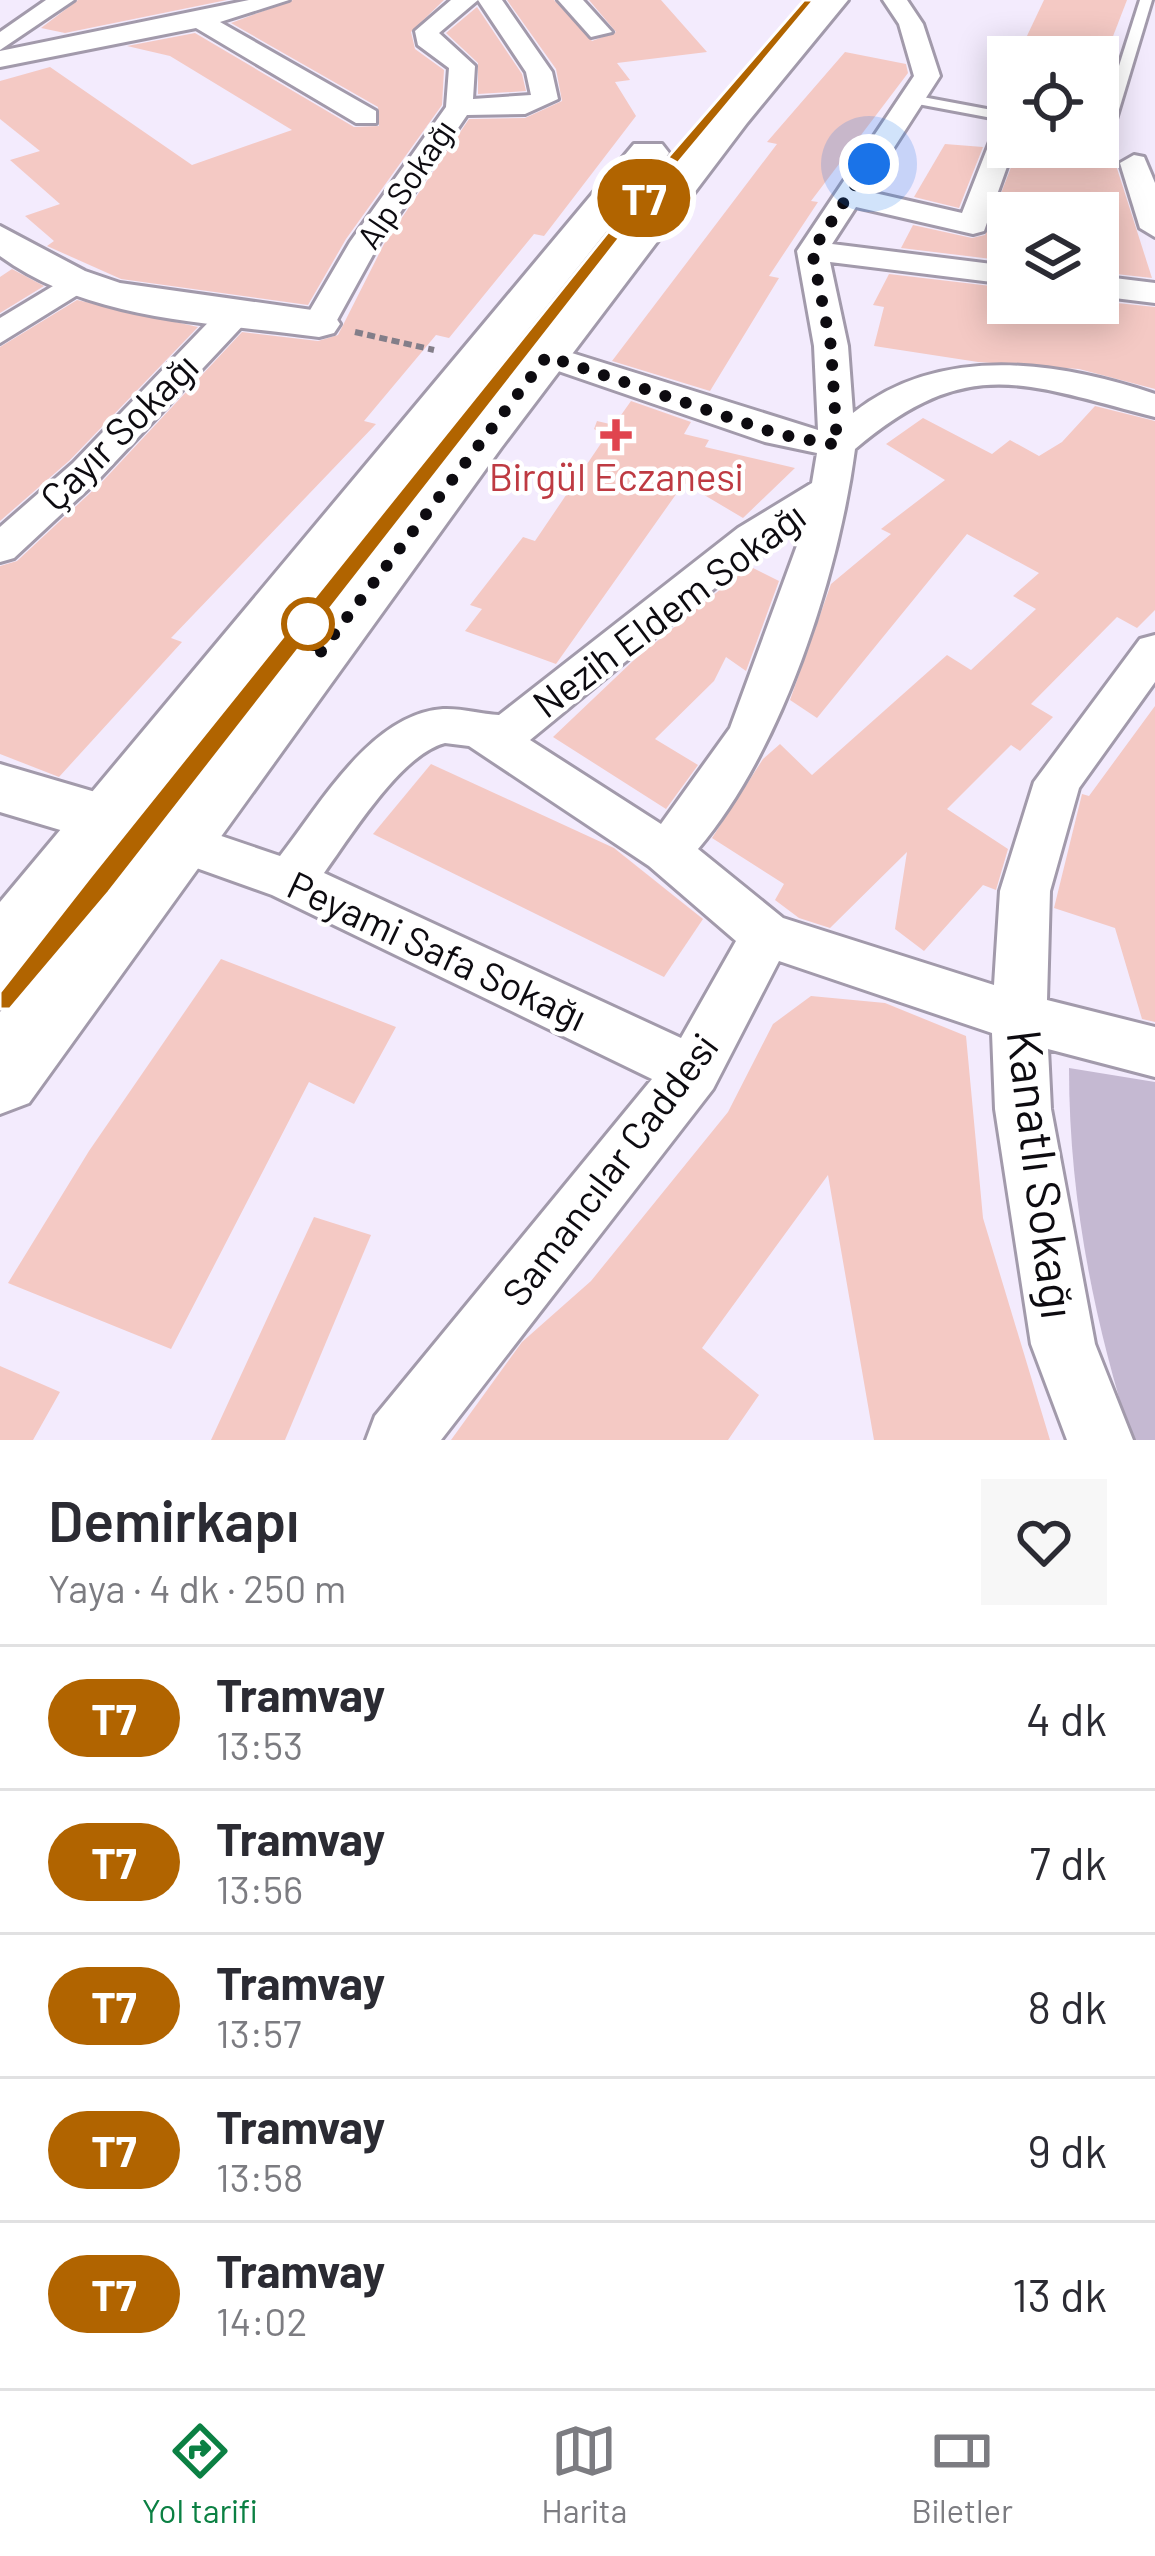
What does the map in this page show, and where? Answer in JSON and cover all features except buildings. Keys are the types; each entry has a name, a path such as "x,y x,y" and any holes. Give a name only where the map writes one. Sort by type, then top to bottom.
{"main road":[{"path":"0,1076 146,831 477,360 652,148 788,0"},
{"path":"0,959 146,831 547,356 733,115 831,0"}],"street":[{"path":"0,44 62,0"},
{"path":"0,58 277,0"},
{"name":"Alp Sokağı","path":"320,324 365,242 459,107 462,66 427,40 427,31 466,0"},
{"path":"459,107 525,106 545,99 539,72 490,0"},
{"path":"570,0 600,32"},
{"path":"666,851 701,812 751,732 826,520 834,467 831,346 812,251 927,76 911,24 895,0"},
{"path":"199,20 366,118"},
{"path":"1135,163 1155,228"},
{"path":"847,196 973,225 992,168"},
{"path":"0,238 73,284 320,324"},
{"path":"812,251 987,272"},
{"path":"0,334 73,284"},
{"path":"1119,288 1155,292"},
{"name":"Çayır Sokağı","path":"0,549 86,471 236,314"},
{"path":"547,356 778,434 834,467"},
{"name":"Nezih Eldem Sokağı","path":"290,880 392,755 420,732 438,726 487,735 509,732 834,467 901,395 975,375 1078,386 1155,406"},
{"name":"Kanatlı Sokağı","path":"1100,1440 1063,1344 1023,1109 1019,1017 1025,890 1057,782 1155,650"},
{"path":"487,735 666,851 766,935 1019,1017 1155,1052"},
{"path":"0,788 146,831"},
{"name":"Peyami Safa Sokağı","path":"146,831 290,880 693,1071"},
{"name":"Samancılar Caddesi","path":"399,1440 693,1071 766,935"}],"lane":[{"path":"1119,85 1146,0"},
{"path":"912,99 987,125"}],"path":[{"path":"320,324 477,360"}],"shaded area":[{"path":"1069,1068 1155,1082 1155,1440 1132,1440 1095,1302 1073,1163"}],"tram line":[{"name":"T7","path":"0,1001 100,884 674,159 808,0"}],"place":[{"name":"Birgül Eczanesi","path":"616,435"}],"route":[{"path":"308,624 316,658 547,356 778,434 837,445 831,346 812,251 869,164"}]}
